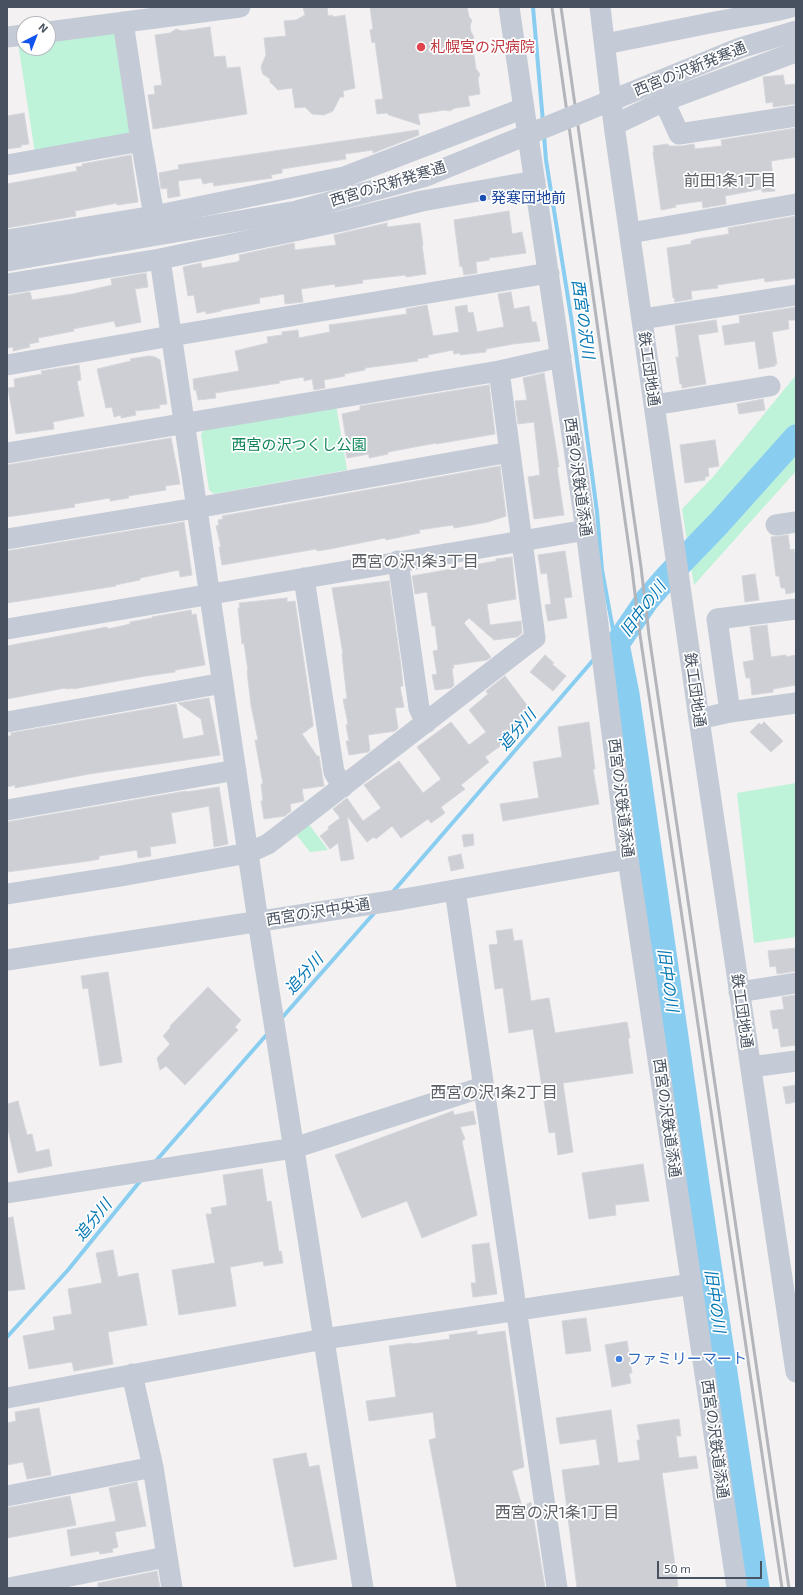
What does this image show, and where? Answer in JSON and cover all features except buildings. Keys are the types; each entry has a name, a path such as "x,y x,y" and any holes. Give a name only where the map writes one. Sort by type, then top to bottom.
{"street":[{"path":"56,31 209,9 240,7"},
{"name":"西宮の沢鉄道添通","path":"509,7 536,181 586,530 628,859 737,1588"},
{"name":"鉄工団地通","path":"600,7 614,125 682,604 796,1372"},
{"path":"605,44 715,22 775,12 791,7"},
{"path":"123,22 140,141 154,216"},
{"name":"西宮の沢新発寒通","path":"7,261 297,211 426,176 740,48 796,31"},
{"path":"614,125 664,102 796,52"},
{"path":"664,102 680,134 796,116"},
{"path":"7,240 154,216 344,176 524,108"},
{"path":"7,165 140,141"},
{"path":"7,284 160,259 342,221 422,201 536,181"},
{"path":"630,233 796,204"},
{"path":"160,259 276,1040 363,1588"},
{"path":"7,365 549,273"},
{"path":"642,319 796,295"},
{"path":"7,453 184,422 499,371 561,357"},
{"path":"7,894 121,876 248,853 268,844 426,724 535,638 499,371"},
{"path":"654,405 770,386"},
{"path":"7,539 196,508 510,452"},
{"path":"7,629 586,530"},
{"path":"398,561 419,708 426,724"},
{"path":"304,578 334,772 343,787"},
{"path":"730,712 717,619 796,609"},
{"path":"7,722 223,683"},
{"path":"699,719 730,712 796,703"},
{"path":"7,810 236,770"},
{"name":"西宮の沢中央通","path":"7,960 404,899 628,859"},
{"path":"455,890 557,1588"},
{"path":"739,992 796,983"},
{"path":"750,1067 796,1061"},
{"path":"7,1193 294,1148 483,1086"},
{"path":"7,1398 324,1339 692,1284"},
{"path":"132,1374 153,1467 172,1588"},
{"path":"7,1496 153,1467"},
{"path":"9,1588 166,1557"}],"green space":[{"path":"113,31 119,35 131,136 35,153 20,56 56,56 56,38"},
{"path":"796,375 796,471 694,585 682,509 713,477"},
{"name":"西宮の沢つくし公園","path":"336,405 347,470 214,494 209,490 201,434 204,430"},
{"path":"796,783 796,937 754,943 737,793"},
{"path":"308,823 328,850 310,852 295,833"}],"waterway":[{"name":"西宮の沢川","path":"533,7 543,122"},
{"name":"西宮の沢川","path":"544,135 546,160 572,323 597,512 602,570 617,644"},
{"name":"旧中の川","path":"757,1588 697,1184 627,694 617,644 647,600 796,437"},
{"name":"追分川","path":"608,642 614,635"},
{"name":"追分川","path":"391,894 595,658"},
{"name":"追分川","path":"280,1020 376,911"},
{"name":"追分川","path":"155,1162 269,1032"},
{"name":"追分川","path":"7,1337 68,1270 141,1180"}],"railway":[{"path":"552,7 632,569 640,635 782,1588"},
{"path":"561,7 641,567 649,635 789,1588"}],"place":[{"name":"札幌宮の沢病院","path":"421,47"},
{"name":"発寒団地前","path":"483,198"},
{"name":"ファミリーマート","path":"619,1359"}],"district":[{"name":"前田1条1丁目","path":"730,181"},
{"name":"西宮の沢1条3丁目","path":"415,562"},
{"name":"西宮の沢1条2丁目","path":"494,1093"},
{"name":"西宮の沢1条1丁目","path":"557,1513"}]}
